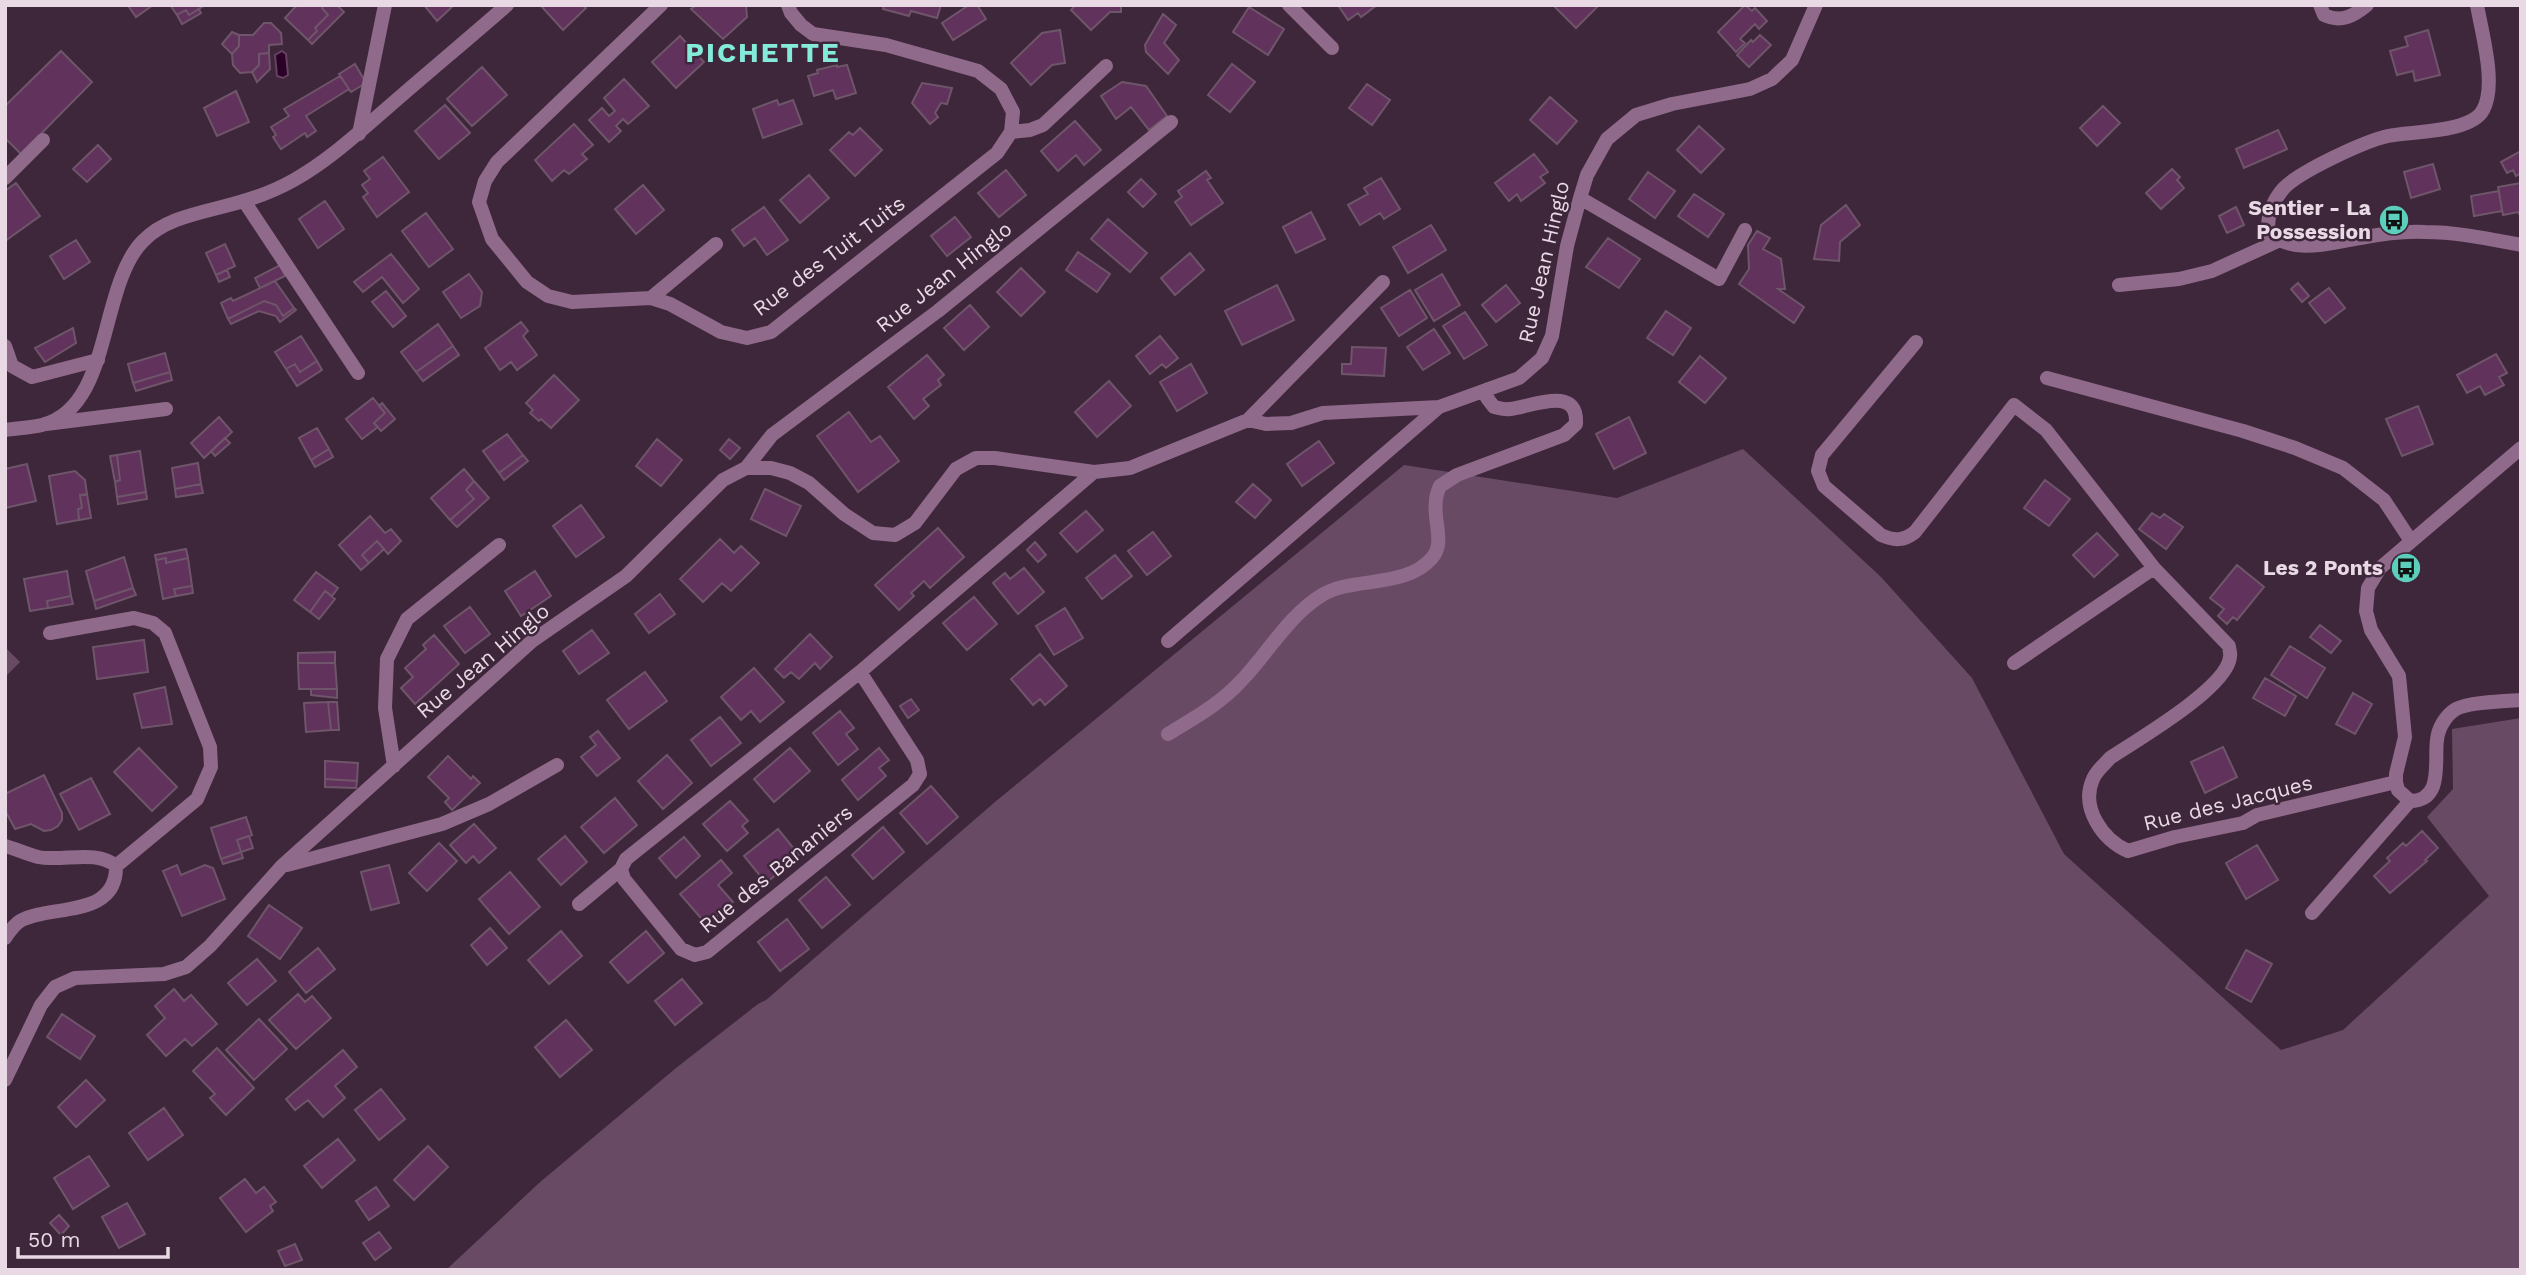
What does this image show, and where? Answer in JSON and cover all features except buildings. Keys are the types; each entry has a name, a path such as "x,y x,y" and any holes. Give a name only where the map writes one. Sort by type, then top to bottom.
{"street":[{"path":"359,134 385,5"},
{"path":"44,424 71,409 86,387 98,360 121,276 130,257 143,240 166,223 244,201 293,181 359,134 507,5"},
{"name":"Rue des Tuit Tuits","path":"661,5 497,162 485,181 479,202 492,239 527,282 548,296 572,302 651,298 670,304 721,332 747,338 771,332 997,153 1011,132"},
{"path":"788,5 791,13 813,34 886,45 978,71 1001,89 1013,112 1011,132 1030,130 1043,125 1106,66"},
{"path":"1289,5 1332,48"},
{"name":"Rue Jean Hinglo","path":"1248,420 1266,424 1291,424 1323,413 1439,407 1519,378 1542,358 1552,336 1567,246 1580,198 1587,175 1606,139 1636,116 1672,104 1750,89 1772,79 1792,60 1816,5"},
{"path":"2320,5 2325,15 2342,19 2357,14 2367,5"},
{"path":"2477,5 2489,82 2488,100 2482,114 2469,123 2450,128 2402,133 2370,141 2320,165 2285,187 2272,206 2267,220 2268,233 2278,241 2312,247 2364,237 2424,232 2482,237 2521,245"},
{"name":"Rue Jean Hinglo","path":"5,1080 41,1005 55,988 75,978 164,975 186,967 210,946 282,866 532,641 625,576 723,480 746,468 772,435 938,311 1171,122"},
{"path":"5,177 43,140"},
{"path":"1580,198 1719,279 1745,230"},
{"path":"244,201 358,373"},
{"path":"2119,285 2179,279 2212,271 2278,241"},
{"path":"651,298 716,244"},
{"name":"Rue Jean Hinglo","path":"746,468 771,468 790,473 809,483 844,514 873,533 895,535 915,523 956,469 976,458 995,458 1094,472 1130,468 1248,420 1382,282"},
{"name":"Rue des Jacques","path":"1916,342 1822,455 1818,471 1829,492 1881,535 1891,539 1908,537 1915,532 2014,405 2031,416 2062,448 2125,534 2229,646 2231,656 2220,679 2206,692 2110,758 2091,781 2090,799 2098,826 2107,839 2128,851 2175,836 2243,823 2257,815 2396,782"},
{"path":"5,346 12,366 32,377 98,360"},
{"path":"2047,378 2243,431 2295,448 2343,468 2384,500 2411,541"},
{"path":"1168,734 1218,704 1241,682 1283,630 1313,601 1341,587 1395,578 1430,561 1437,550 1439,538 1434,509 1440,486 1457,475 1564,435 1576,424 1573,407 1561,400 1544,401 1507,410 1493,407 1487,398 1488,389"},
{"path":"1168,641 1439,407"},
{"path":"5,429 166,409"},
{"path":"2410,801 2398,790 2396,782 2405,737 2399,676 2371,630 2366,611 2368,588 2380,568 2521,448"},
{"path":"579,904 621,869 626,859 860,672 1094,472"},
{"path":"394,766 384,708 387,659 407,620 499,545"},
{"path":"2014,663 2154,568"},
{"path":"50,632 134,618 153,623 165,633 209,747 211,767 197,799 116,866"},
{"name":"Rue des Bananiers","path":"621,869 624,880 681,948 695,955 707,952 913,785 920,774 917,760 860,672"},
{"path":"2312,913 2410,801 2423,798 2432,789 2437,774 2437,739 2448,715 2459,706 2521,700"},
{"path":"282,866 442,824 489,804 557,765"},
{"path":"5,846 38,857 98,857 116,866"},
{"path":"5,937 17,923 34,915 75,910 96,901 112,887 116,866"}],"shaded area":[{"path":"282,51 286,54 288,75 283,78 277,76 275,55"},
{"path":"1743,449 1881,577 1972,678 2064,854 2281,1050 2343,1030 2489,896 2427,817 2453,789 2452,729 2521,718 2521,1270 446,1270 539,1183 676,1068 766,1000 995,802 1404,465 1617,498"},
{"path":"5,647 20,662 5,677"}],"place":[{"name":"Sentier - La Possession","path":"2394,220"},
{"name":"Les 2 Ponts","path":"2406,568"}],"district":[{"name":"PICHETTE","path":"763,52"}]}
